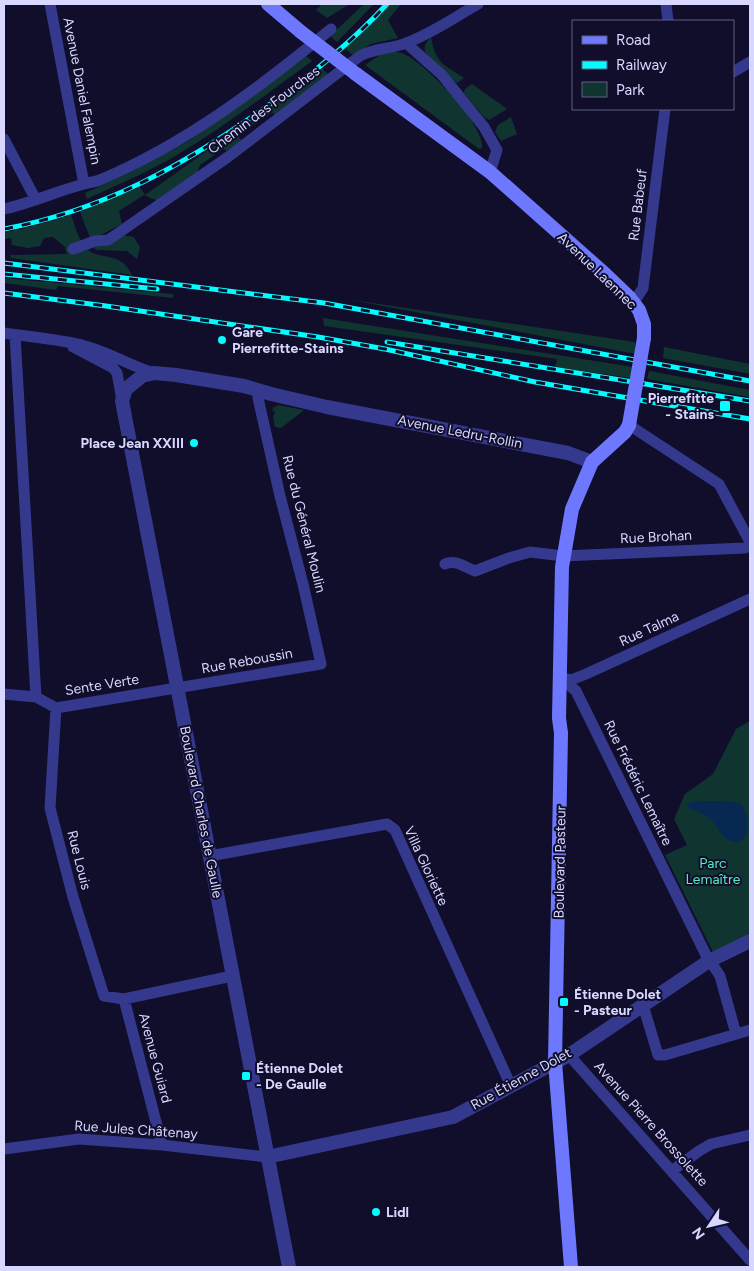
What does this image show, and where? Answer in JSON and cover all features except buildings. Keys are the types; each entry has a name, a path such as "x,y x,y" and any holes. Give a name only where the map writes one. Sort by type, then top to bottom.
{"main road":[{"name":"Avenue Laennec","path":"268,4 356,74 490,172 634,302 644,324 644,338 629,425"},
{"path":"592,462 625,432 629,425"},
{"name":"Boulevard Pasteur","path":"571,1267 555,1062 563,556 572,509 592,462"}],"street":[{"name":"Avenue Daniel Falempin","path":"50,4 84,184"},
{"name":"Chemin des Fourches","path":"77,248 94,241 108,240 114,236 228,157 360,56 381,48 406,43 478,4"},
{"path":"666,4 668,20"},
{"path":"4,209 102,179 169,146 265,82 331,29"},
{"path":"406,43 442,75 484,127 497,150 490,172"},
{"path":"734,71 750,62"},
{"name":"Rue Babeuf","path":"634,302 643,288 667,110"},
{"path":"4,139 36,200"},
{"path":"36,697 10,334 91,348 131,366 154,373"},
{"path":"62,342 113,368 117,373 122,401"},
{"path":"122,401 126,389 133,382 142,376 154,373"},
{"name":"Avenue Ledru-Rollin","path":"154,373 244,386 327,407 558,451 592,462"},
{"name":"Rue du Général Moulin","path":"258,390 258,398 280,496 321,664"},
{"name":"Boulevard Charles de Gaulle","path":"122,401 288,1267"},
{"path":"629,425 715,480 745,520 750,544"},
{"name":"Rue Brohan","path":"445,564 453,561 475,571 530,552 563,556 745,548 750,544"},
{"name":"Rue Talma","path":"560,678 571,680 586,674 750,599"},
{"name":"Rue Reboussin","path":"177,689 321,664"},
{"name":"Rue Frédéric Lemaître","path":"560,678 576,690 709,961 718,970 736,1034"},
{"name":"Sente Verte","path":"4,694 36,697 56,708 177,689"},
{"name":"Rue Louis","path":"56,708 50,808 73,897 104,996 124,999"},
{"name":"Villa Gloriette","path":"210,856 387,824 395,830 510,1086"},
{"name":"Rue Étienne Dolet","path":"267,1156 453,1117 569,1054 709,961 750,941"},
{"name":"Avenue Guiard","path":"162,1144 124,999 232,976"},
{"path":"643,1005 658,1055 664,1055 750,1030"},
{"name":"Avenue Pierre Brossolette","path":"569,1054 673,1170 750,1260"},
{"path":"673,1170 711,1144 750,1135"},
{"name":"Rue Jules Châtenay","path":"4,1149 79,1139 162,1144 267,1156"}],"green space":[{"path":"322,4 350,4 327,18 316,10"},
{"path":"364,4 374,4 337,42 330,36"},
{"path":"390,4 401,4 388,20 398,38 371,44 353,55 345,49"},
{"path":"431,37 435,53 441,62 464,78 457,83 430,59 425,51 426,43"},
{"path":"384,52 404,54 413,59 439,81 474,125 481,138 482,148 479,149 365,65"},
{"path":"306,56 312,61 212,133 166,161 87,199 85,193 131,172 190,140"},
{"path":"322,69 332,77 278,116 272,113 238,134 242,142 227,151 223,149 200,165 197,173 158,201 144,195 119,211 122,224 91,240 80,212 140,187 145,195"},
{"path":"472,84 507,109 489,120 484,117 464,93 465,89"},
{"path":"511,117 517,134 501,141 495,132 498,125"},
{"path":"71,215 86,248 96,254 122,262 132,275 11,258 10,255 67,254 65,247 53,237 44,238 40,246 28,248 12,245 11,238 4,239 4,233"},
{"path":"122,235 134,237 140,248 137,259 127,251 96,250 93,246"},
{"path":"4,278 173,294 173,298 58,286 56,290 4,283"},
{"path":"346,299 635,342 636,354"},
{"path":"323,318 633,367 631,378 555,367 557,359 324,326"},
{"path":"664,347 750,364 750,374 663,358"},
{"path":"649,371 750,390 750,397 647,379"},
{"path":"279,405 303,411 281,428 275,427 273,417 275,412 272,411 274,407"},
{"name":"Parc Lemaître","path":"750,721 750,934 713,952 665,855 687,845 674,819 685,794 713,774 736,729"}],"water":[{"path":"727,801 741,804 745,811 748,826 744,838 740,842 727,839 709,818 686,806 690,802"}],"railway":[{"path":"4,229 40,221 109,198 142,183 205,148 266,107 314,71 344,46 387,4"},
{"path":"4,263 324,303 750,381"},
{"path":"4,274 157,289"},
{"path":"4,293 318,337 385,349 535,382 750,419"},
{"path":"387,342 750,401"}],"place":[{"name":"Gare Pierrefitte-Stains","path":"222,340"},
{"name":"Pierrefitte - Stains","path":"725,406"},
{"name":"Place Jean XXIII","path":"194,443"},
{"name":"Étienne Dolet - Pasteur","path":"564,1002"},
{"name":"Étienne Dolet - De Gaulle","path":"246,1076"},
{"name":"Lidl","path":"376,1212"}]}
